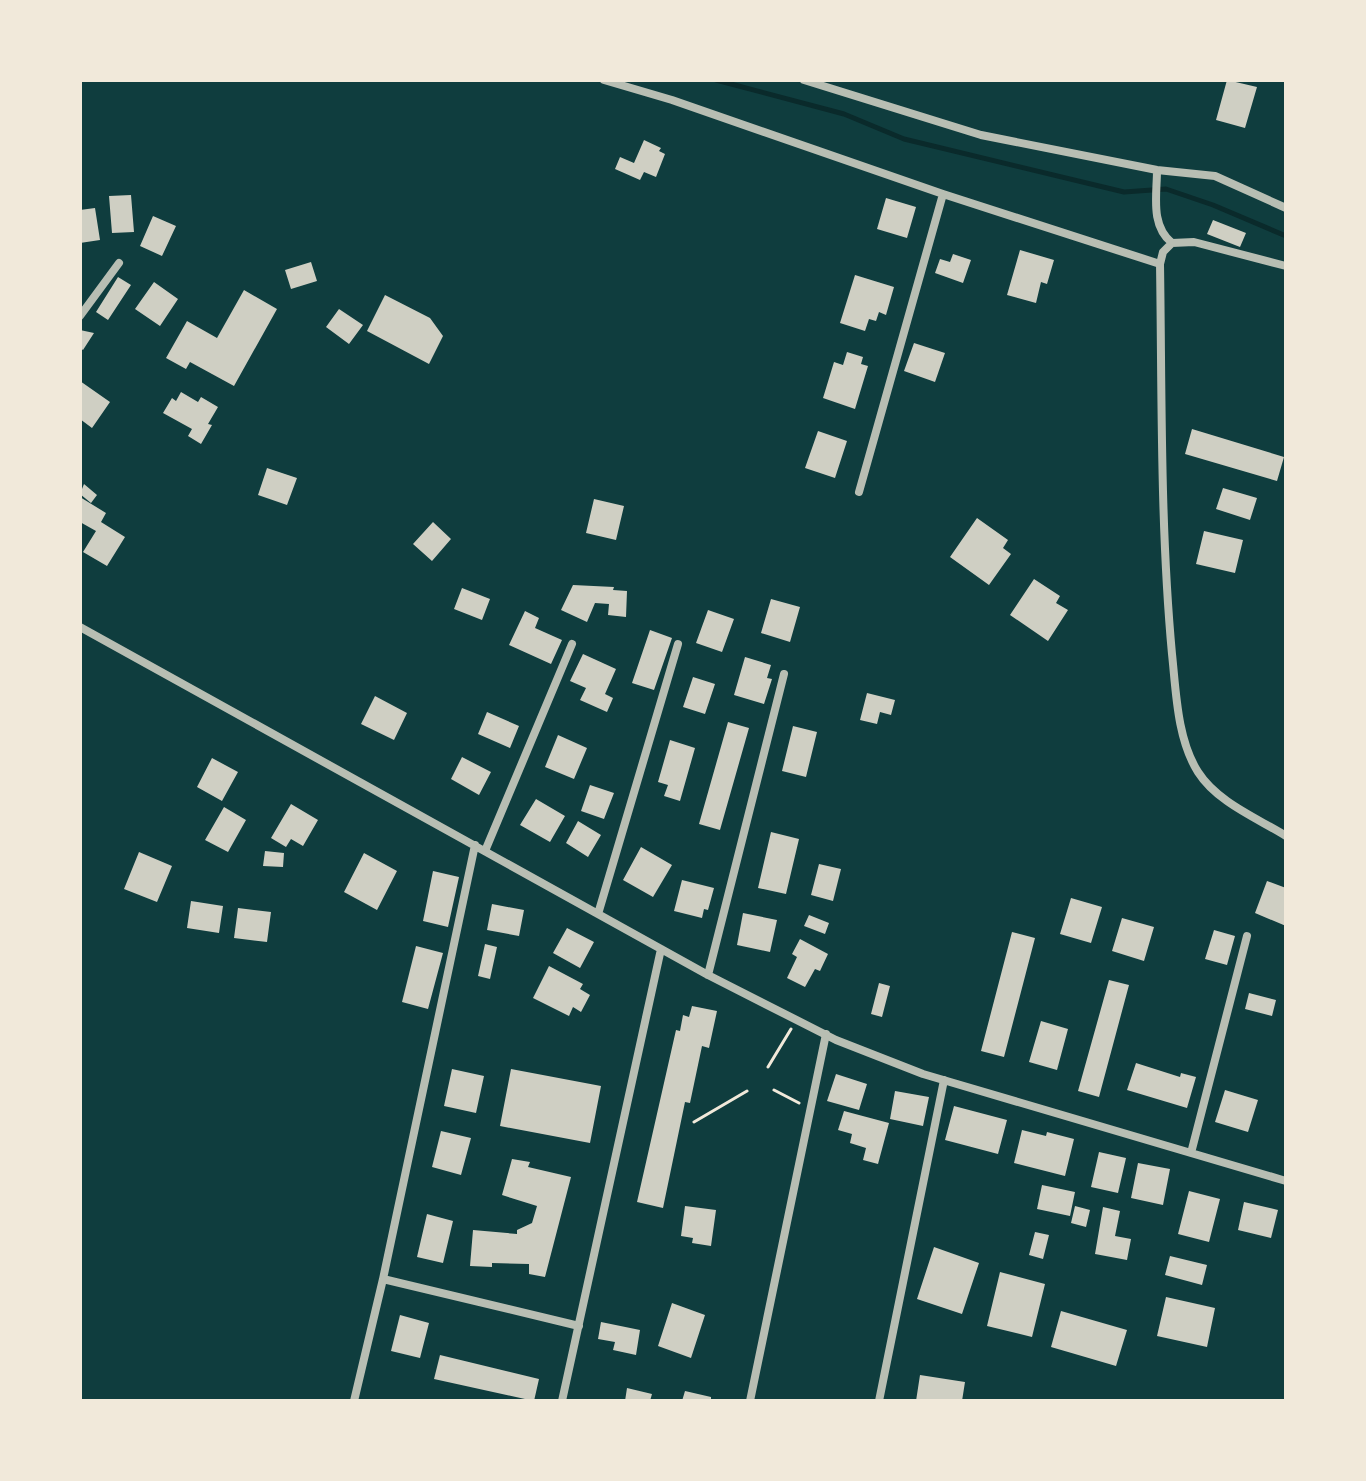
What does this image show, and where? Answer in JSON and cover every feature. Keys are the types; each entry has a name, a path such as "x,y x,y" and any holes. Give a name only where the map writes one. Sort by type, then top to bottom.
{"street":[{"path":"604,80 1160,264"},
{"path":"804,80 981,135 1157,170 1226,179 1286,208"},
{"path":"1157,170 1157,218 1162,233 1172,243"},
{"path":"859,492 943,194"},
{"path":"1286,266 1194,242 1172,243 1163,252 1160,264 1166,566 1175,680 1183,732 1191,760 1205,782 1235,806 1286,836"},
{"path":"80,316 119,263"},
{"path":"80,627 708,975 878,1058 1286,1181"},
{"path":"485,851 572,644"},
{"path":"598,914 678,644"},
{"path":"708,975 784,674"},
{"path":"354,1401 475,845"},
{"path":"1191,1153 1247,936"},
{"path":"562,1401 661,949"},
{"path":"750,1401 826,1034"},
{"path":"879,1401 944,1080"},
{"path":"383,1279 579,1326"}],"path":[{"path":"768,1067 796,1020"},
{"path":"774,1090 810,1108"},
{"path":"694,1122 747,1091"}],"building":[{"path":"1227,80 1257,87 1245,128 1216,120"},
{"path":"644,140 661,148 659,151 665,154 656,177 644,172 640,180 615,169 620,157 634,163"},
{"path":"131,195 134,232 112,233 109,196"},
{"path":"886,198 916,207 907,238 877,229"},
{"path":"95,208 100,240 80,243 80,210"},
{"path":"153,216 176,226 162,256 140,246"},
{"path":"1213,220 1246,233 1240,247 1207,234"},
{"path":"1020,250 1054,260 1047,284 1041,282 1036,303 1007,295"},
{"path":"953,254 971,260 963,283 935,273 940,259 950,262"},
{"path":"311,262 317,281 291,289 285,270"},
{"path":"855,275 894,287 886,315 879,312 876,321 869,319 865,331 840,323"},
{"path":"118,277 131,285 108,320 96,312"},
{"path":"154,282 178,299 160,326 135,309"},
{"path":"244,290 277,309 234,386 190,362 186,369 166,358 187,321 217,338"},
{"path":"385,295 430,318 443,336 429,364 367,331"},
{"path":"339,309 363,325 349,344 326,327"},
{"path":"80,330 94,333 83,350 80,348"},
{"path":"914,343 945,353 935,382 904,371"},
{"path":"847,352 863,357 861,364 868,366 855,409 823,398 834,362 843,365"},
{"path":"80,381 110,402 92,428 80,419"},
{"path":"181,392 198,402 201,397 218,407 201,444 188,436 192,429 163,413 172,398 176,401"},
{"path":"1192,429 1284,457 1277,481 1185,454"},
{"path":"818,431 847,441 835,478 805,468"},
{"path":"267,468 297,478 287,505 258,495"},
{"path":"84,484 97,495 91,503 80,494"},
{"path":"1223,488 1257,498 1250,520 1216,509"},
{"path":"80,497 106,513 101,522 125,537 107,566 83,552 96,531 80,522"},
{"path":"594,499 624,506 616,540 586,533"},
{"path":"977,518 1008,540 1003,548 1011,554 989,585 950,557"},
{"path":"433,522 451,539 432,561 413,544"},
{"path":"1204,531 1243,540 1235,573 1196,564"},
{"path":"1034,579 1060,596 1056,603 1068,610 1048,641 1010,615"},
{"path":"573,585 614,587 613,590 627,591 626,617 608,615 609,604 595,603 587,622 561,610"},
{"path":"462,588 490,599 482,620 454,609"},
{"path":"771,599 800,607 790,642 761,633"},
{"path":"708,610 734,619 722,652 696,643"},
{"path":"525,611 539,618 535,628 562,640 551,664 509,645"},
{"path":"650,630 672,638 654,690 632,683"},
{"path":"583,654 616,669 605,694 613,698 607,712 580,700 586,688 570,681"},
{"path":"745,657 771,665 767,678 772,679 764,704 734,695"},
{"path":"693,677 715,684 705,714 683,707"},
{"path":"867,693 895,700 891,715 880,712 877,724 860,720"},
{"path":"375,696 407,713 394,740 361,724"},
{"path":"487,712 519,726 510,748 478,734"},
{"path":"728,722 749,728 720,830 699,824"},
{"path":"793,726 817,732 806,777 782,771"},
{"path":"558,735 587,748 574,779 545,767"},
{"path":"670,740 695,748 680,801 664,796 668,785 658,782"},
{"path":"462,757 491,772 479,795 451,779"},
{"path":"212,758 238,772 222,801 197,787"},
{"path":"590,785 614,793 604,819 581,811"},
{"path":"536,799 565,816 550,842 520,825"},
{"path":"291,804 318,820 303,846 291,839 286,847 271,838"},
{"path":"224,807 246,820 228,852 205,840"},
{"path":"578,821 601,835 588,857 566,843"},
{"path":"771,832 799,839 786,894 758,888"},
{"path":"641,847 672,865 653,897 623,880"},
{"path":"265,851 284,853 283,867 263,866"},
{"path":"139,852 172,866 157,902 124,889"},
{"path":"364,853 397,871 377,910 344,892"},
{"path":"819,864 841,869 833,901 811,895"},
{"path":"433,871 459,877 448,927 423,921"},
{"path":"682,880 714,888 708,910 704,909 702,918 674,911"},
{"path":"1267,881 1286,888 1286,926 1255,913"},
{"path":"1071,898 1102,907 1091,943 1060,934"},
{"path":"191,901 223,906 219,933 187,928"},
{"path":"492,904 524,910 519,936 487,930"},
{"path":"238,908 271,912 267,942 234,938"},
{"path":"743,913 777,920 770,952 737,945"},
{"path":"809,915 829,923 825,934 804,926"},
{"path":"1122,918 1154,927 1144,961 1112,951"},
{"path":"567,928 594,942 580,968 553,953"},
{"path":"1214,930 1235,936 1227,965 1205,959"},
{"path":"1012,932 1035,938 1004,1057 981,1051"},
{"path":"800,939 828,954 820,971 815,969 805,987 787,978 797,957 792,954"},
{"path":"485,944 497,947 490,979 478,976"},
{"path":"416,946 443,953 428,1009 402,1002"},
{"path":"549,966 583,984 580,989 590,995 581,1012 573,1007 569,1016 533,998"},
{"path":"1109,980 1129,985 1099,1097 1078,1091"},
{"path":"879,983 890,986 882,1017 871,1014"},
{"path":"1249,993 1276,1000 1272,1016 1245,1009"},
{"path":"692,1006 717,1011 709,1048 702,1046 690,1103 685,1102 663,1208 637,1202 676,1030 680,1031 683,1015 689,1017"},
{"path":"1041,1021 1068,1029 1057,1070 1029,1062"},
{"path":"1136,1063 1180,1077 1181,1073 1196,1077 1187,1108 1127,1090"},
{"path":"452,1069 484,1076 476,1113 444,1106"},
{"path":"511,1069 601,1086 590,1143 500,1126"},
{"path":"836,1074 867,1084 859,1110 827,1101"},
{"path":"1225,1090 1258,1100 1248,1132 1215,1122"},
{"path":"895,1091 929,1097 923,1126 890,1119"},
{"path":"954,1106 1007,1120 998,1154 945,1140"},
{"path":"844,1111 889,1123 878,1164 863,1160 866,1148 850,1143 852,1134 838,1130"},
{"path":"1022,1130 1074,1139 1065,1176 1014,1163"},
{"path":"441,1131 471,1138 461,1175 432,1167"},
{"path":"1099,1152 1126,1158 1118,1193 1091,1187"},
{"path":"512,1159 530,1162 528,1167 571,1177 545,1277 529,1274 529,1264 470,1266 473,1230 517,1234 517,1230 532,1223 537,1206 502,1195"},
{"path":"1138,1163 1170,1169 1163,1205 1131,1198"},
{"path":"1042,1185 1075,1192 1070,1216 1037,1209"},
{"path":"1189,1191 1220,1199 1209,1242 1178,1234"},
{"path":"1244,1202 1278,1210 1271,1238 1238,1230"},
{"path":"685,1206 716,1210 711,1246 692,1243 693,1238 681,1236"},
{"path":"1075,1206 1090,1210 1086,1227 1071,1223"},
{"path":"1103,1207 1120,1211 1115,1236 1131,1239 1127,1260 1095,1254"},
{"path":"427,1214 453,1221 443,1263 417,1257"},
{"path":"1035,1232 1049,1235 1043,1259 1029,1255"},
{"path":"934,1247 979,1263 962,1314 917,1299"},
{"path":"1170,1256 1207,1265 1202,1285 1165,1275"},
{"path":"1000,1272 1045,1284 1032,1337 987,1326"},
{"path":"1166,1297 1215,1308 1207,1347 1157,1336"},
{"path":"672,1303 705,1315 691,1358 658,1346"},
{"path":"1061,1311 1127,1330 1116,1366 1051,1347"},
{"path":"400,1315 429,1323 420,1358 391,1351"},
{"path":"601,1322 640,1330 636,1355 613,1350 615,1342 598,1339"},
{"path":"440,1355 539,1379 534,1401 434,1379"},
{"path":"920,1375 965,1382 962,1401 916,1401"},
{"path":"627,1388 652,1394 650,1401 625,1401"},
{"path":"685,1391 711,1397 711,1401 682,1401"}],"waterway":[{"path":"716,80 844,114 904,139 1124,192 1166,189 1286,236"}]}
